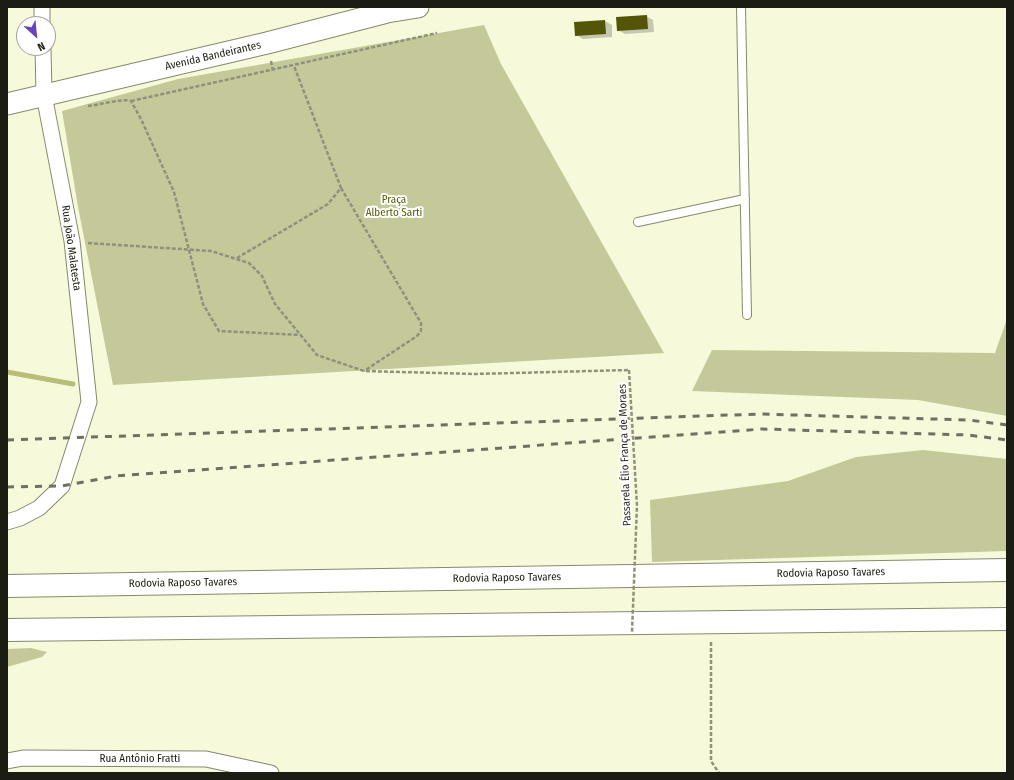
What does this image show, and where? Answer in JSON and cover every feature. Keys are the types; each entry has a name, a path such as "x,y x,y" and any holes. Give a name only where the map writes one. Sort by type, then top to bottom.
{"highway":[{"name":"Rodovia Raposo Tavares","path":"7,586 1007,570"},
{"path":"7,630 1007,619"}],"main road":[{"name":"Avenida Bandeirantes","path":"7,104 260,45 386,10 418,7"}],"street":[{"name":"Rua João Malatesta","path":"7,522 20,518 39,508 62,486 89,402 72,241 44,95 43,56"},
{"name":"Rua Antônio Fratti","path":"7,760 23,758 206,759 271,773"}],"lane":[{"path":"741,7 748,315"},
{"path":"638,222 745,199"}],"path":[{"path":"72,88 78,103 82,105 106,105 124,100 131,101 437,34"},
{"path":"72,241 211,251 249,263 262,276 275,304 317,355 364,371 417,336 421,331 421,323 341,188 294,66"},
{"path":"131,101 141,119 174,192 203,304 219,331 301,336"},
{"path":"237,258 328,204 341,188"},
{"name":"Passarela Élio França de Moraes","path":"364,371 475,374 629,370 637,506 632,632 634,636"},
{"path":"710,639 712,651 711,761 719,773"}],"green space":[{"name":"Praça Alberto Sarti","path":"484,25 501,64 664,353 113,385 78,207 62,111 178,79"},
{"path":"1007,319 1007,416 918,400 692,391 712,350 995,353"},
{"path":"923,450 1007,459 1007,551 652,562 650,500 788,481 856,457"},
{"path":"31,648 47,652 42,657 7,667 7,649"}],"building":[{"path":"647,15 648,29 617,31 616,17"},
{"path":"605,20 606,34 575,36 574,22"}],"waterway":[{"path":"7,372 73,384"}],"railway":[{"path":"7,440 760,414 969,420 1007,425"},
{"path":"7,487 62,486 116,476 762,429 968,435 1007,440"}]}
